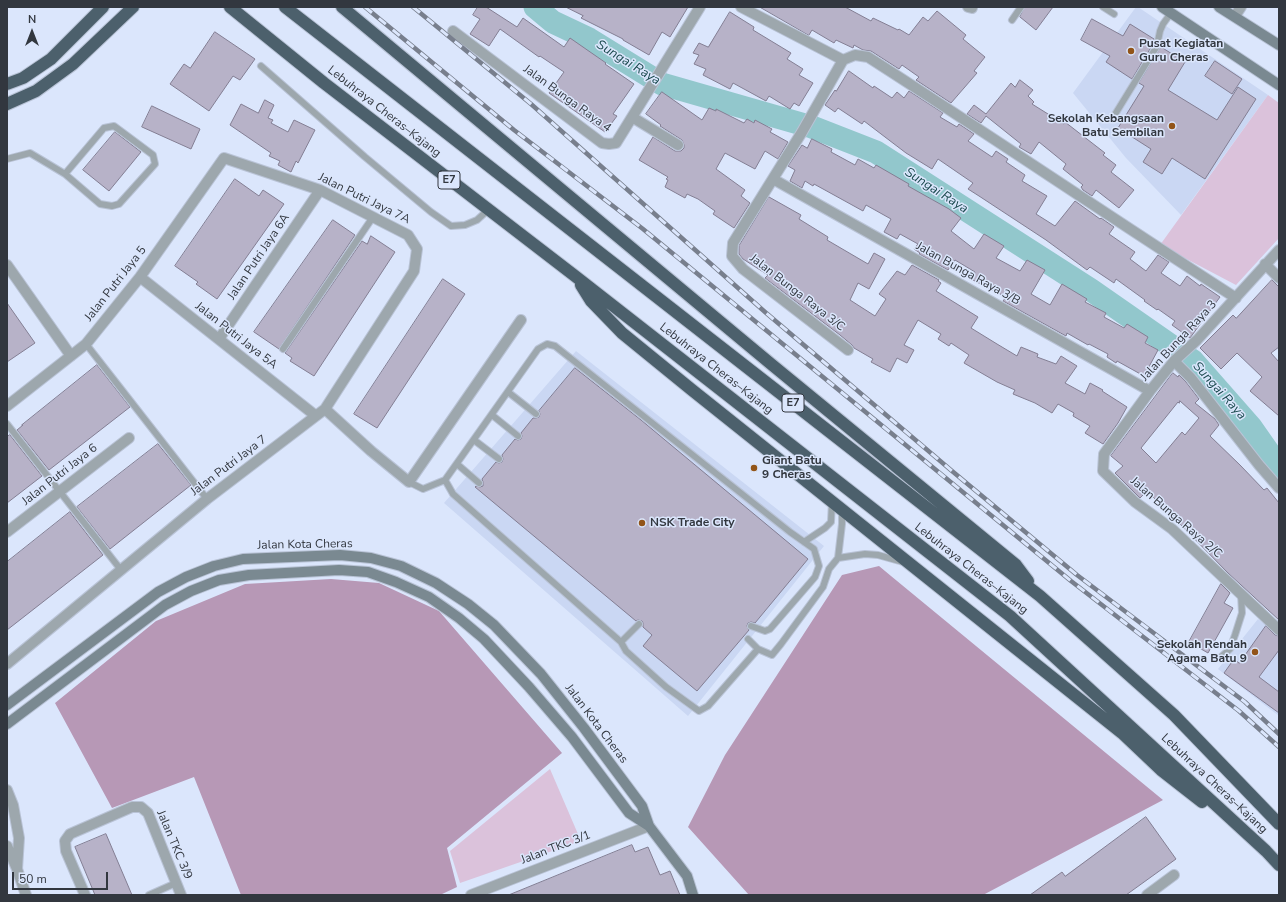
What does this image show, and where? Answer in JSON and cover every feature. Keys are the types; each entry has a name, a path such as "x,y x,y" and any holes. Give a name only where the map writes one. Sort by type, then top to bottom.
{"highway":[{"path":"7,84 23,78 51,59 103,7"},
{"path":"7,104 36,91 73,64 132,7"},
{"name":"Lebuhraya Cheras–Kajang","path":"230,7 324,83 575,276 1010,616 1279,865"},
{"name":"Lebuhraya Cheras–Kajang","path":"285,7 1040,596 1174,715 1279,824"},
{"path":"342,7 771,364 1016,565 1040,596"},
{"path":"575,276 591,300 622,333 714,409 1122,733 1161,770 1266,852"}],"street":[{"name":"Jalan Bunga Raya 4","path":"453,31 602,143 609,144 616,143 700,7"},
{"path":"741,7 843,60"},
{"path":"1162,7 1279,85"},
{"path":"1219,7 1279,45"},
{"path":"1235,16 1241,7"},
{"path":"773,179 815,110 843,60 854,56 868,57 1236,298"},
{"path":"632,117 678,145"},
{"name":"Jalan Putri Jaya 7A","path":"224,158 320,190 408,235 417,249"},
{"name":"Jalan Putri Jaya 5","path":"7,406 86,344 140,277 224,158"},
{"name":"Jalan Bunga Raya 3/C","path":"773,179 733,243 732,256 743,269 848,350"},
{"name":"Jalan Bunga Raya 3/B","path":"773,179 1150,391"},
{"name":"Jalan Putri Jaya 6A","path":"219,339 320,190"},
{"name":"Jalan Putri Jaya 7","path":"7,664 207,499 325,409 414,271 417,249"},
{"name":"Jalan Bunga Raya 3","path":"1104,454 1174,361 1197,340 1279,250"},
{"path":"1265,264 1279,278"},
{"path":"7,265 71,356"},
{"name":"Jalan Putri Jaya 5A","path":"140,277 316,416"},
{"path":"325,409 371,451 409,482 522,320"},
{"path":"1174,361 1191,378 1259,465 1279,488"},
{"name":"Jalan Putri Jaya 6","path":"7,532 129,438"},
{"name":"Jalan Bunga Raya 2/C","path":"1104,454 1103,471 1135,502 1172,529 1279,630"},
{"name":"Jalan Kota Cheras","path":"7,705 158,592 186,577 214,566 244,560 340,555 371,558 401,566 436,582 468,604 494,625 542,674 642,806 649,826 687,876 693,895"},
{"name":"Jalan Kota Cheras","path":"7,724 165,605 191,591 219,580 249,575 339,570 368,572 396,582 429,597 459,618 484,639 529,687 572,737 629,813 649,826"},
{"path":"7,790 13,805 20,838 17,869"},
{"name":"Jalan TKC 3/9","path":"85,895 66,852 65,841 70,834 132,808 142,807 148,813 181,895"},
{"name":"Jalan TKC 3/1","path":"471,895 485,892 649,826"},
{"path":"7,846 26,895"},
{"path":"1147,895 1174,875"}],"lane":[{"path":"1012,20 1021,7"},
{"path":"1103,7 1114,14"},
{"path":"1114,116 1157,46 1160,31 1171,13"},
{"path":"261,66 430,212 451,226 465,225 477,220 488,210"},
{"path":"7,158 30,153 65,174 100,204 112,206 119,204 155,164 152,155 114,126 104,128 65,174"},
{"path":"283,349 373,217"},
{"path":"86,344 207,499"},
{"path":"409,482 423,489 445,480 538,349 547,344 556,346 804,542 814,548 819,566 815,577"},
{"path":"508,392 536,414"},
{"path":"492,415 518,436"},
{"path":"7,424 121,570"},
{"path":"474,440 498,459"},
{"path":"457,464 479,482"},
{"path":"445,480 454,494 621,642 626,651 660,682 699,711 708,706 758,649"},
{"path":"804,542 825,528 831,522 837,506"},
{"path":"748,639 758,649 772,655 823,587 829,569 838,558 842,524 837,506"},
{"path":"838,558 864,554 878,555 910,565"},
{"path":"751,626 765,631 770,629 815,577 829,569"},
{"path":"1221,657 1230,649 1242,613 1241,594"},
{"path":"621,642 639,624"},
{"path":"148,895 176,882"}],"shaded area":[{"name":"Sekolah Kebangsaan Batu Sembilan","path":"1136,7 1268,95 1181,215 1126,158 1073,93"},
{"path":"1268,95 1279,103 1279,238 1236,285 1160,245"},
{"name":"NSK Trade City","path":"576,351 824,546 688,716 444,503"},
{"path":"879,566 1163,800 983,895 749,895 688,827 725,755 842,575"},
{"path":"331,579 379,583 439,611 562,753 447,848 457,887 440,895 241,895 194,777 112,808 55,703 156,621 245,584"},
{"name":"Sekolah Rendah Agama Batu 9","path":"1258,619 1279,634 1279,716 1218,669"},
{"path":"550,769 581,841 460,883 450,851"}],"building":[{"path":"478,7 486,7 517,27 523,18 564,47 570,38 634,84 613,114 617,116 605,132 549,93 564,72 540,56 539,57 500,29 489,46 470,34 480,19 473,15"},
{"path":"566,7 688,7 670,37 662,32 649,55 623,39 581,18 583,16"},
{"path":"760,7 845,7 871,21 873,18 909,35 923,17 928,21 937,11 966,35 963,39 985,57 974,71 977,73 951,103 916,80 919,77 902,65 899,69 871,51 863,50 854,45 853,48 836,40 834,43 812,30 809,35"},
{"path":"1025,7 1053,7 1036,30 1020,17"},
{"path":"730,12 754,27 753,30 791,53 787,59 803,69 799,75 813,83 799,106 794,103 790,109 769,96 766,101 733,83 730,89 703,75 706,69 694,64 699,55 693,53 699,43 708,47"},
{"name":"Pusat Kegiatan Guru Cheras","path":"1092,19 1123,36 1130,24 1154,39 1153,44 1132,79 1106,62 1110,56 1081,40"},
{"path":"215,32 255,59 240,80 233,76 209,111 170,84 184,64 190,68"},
{"path":"1161,47 1185,62 1168,90 1217,120 1238,87 1256,99 1205,179 1172,158 1162,174 1143,162 1151,149 1118,128 1144,86 1139,83"},
{"path":"1215,61 1242,79 1232,94 1205,76"},
{"path":"849,71 873,88 874,86 892,98 897,92 904,98 909,91 943,113 940,117 957,127 959,124 974,134 968,141 992,157 996,151 1008,159 1006,162 1025,175 1022,181 1047,196 1036,214 1055,226 1075,201 1114,227 1109,234 1135,252 1130,259 1146,271 1158,255 1169,262 1161,273 1180,286 1187,276 1200,286 1201,284 1220,297 1190,338 1172,325 1175,321 1144,301 1145,300 1116,279 1114,283 1090,267 1087,270 1046,240 968,189 973,183 938,159 932,169 906,153 864,121 862,124 838,108 835,112 825,105"},
{"path":"1020,80 1033,90 1028,96 1034,102 1032,104 1064,124 1065,122 1105,153 1103,155 1116,165 1111,172 1134,190 1119,208 1096,190 1092,196 1083,190 1081,187 1083,185 1063,169 1066,164 1039,142 1031,154 1019,147 1021,144 986,116 981,123 967,114 974,105 986,114 1011,83 1015,87"},
{"path":"662,92 702,120 709,108 716,111 716,109 744,123 747,119 754,123 755,120 772,129 770,132 788,142 778,159 765,151 755,169 725,153 716,169 745,190 741,196 750,203 734,228 713,214 715,211 698,199 687,194 685,198 665,187 668,180 666,179 668,177 639,160 653,137 675,151 681,151 684,148 682,140 660,126 661,125 646,114"},
{"path":"265,100 274,105 268,118 273,120 271,123 288,132 294,120 315,130 298,163 296,161 291,172 278,165 280,161 269,156 271,153 230,125 241,104 258,113"},
{"path":"152,106 200,129 191,149 142,127"},
{"path":"115,132 141,152 109,191 83,170"},
{"path":"812,139 832,149 831,152 855,165 858,159 874,168 876,165 909,184 908,186 949,209 961,218 951,231 974,249 984,234 1004,246 996,258 1020,271 1027,260 1045,270 1031,294 1050,305 1062,284 1087,299 1085,302 1106,313 1104,317 1124,328 1127,324 1148,337 1145,343 1158,350 1144,376 1117,361 1116,363 1107,357 1108,354 1067,333 1066,336 1003,301 1006,297 971,279 975,272 955,260 948,270 919,254 920,253 914,249 918,244 900,234 897,239 884,232 891,219 866,205 863,211 814,184 813,186 805,181 802,188 790,181 795,170 788,166 802,145 807,148"},
{"path":"235,179 259,196 263,190 284,204 217,299 196,284 198,282 175,266"},
{"path":"769,197 801,215 799,219 828,237 827,240 868,264 874,253 885,259 869,289 858,283 850,300 875,316 886,299 879,294 897,271 905,275 912,265 939,280 938,281 941,283 936,291 978,317 971,328 997,344 1017,356 1021,347 1038,354 1037,357 1056,364 1061,356 1077,366 1065,383 1085,394 1090,383 1103,390 1102,391 1127,407 1118,423 1103,444 1085,433 1090,426 1073,416 1074,413 1058,404 1052,413 1035,403 1013,394 1015,390 997,382 964,363 969,355 951,343 949,346 938,339 941,334 918,320 904,345 914,350 907,363 897,358 890,372 871,362 873,359 854,348 840,335 765,278 768,275 743,259 739,254 739,246"},
{"path":"333,220 355,235 279,349 254,332"},
{"path":"371,236 395,252 314,376 290,361 292,358 285,353 362,241 367,244"},
{"path":"443,279 465,294 377,428 354,414"},
{"path":"1272,280 1279,287 1279,347 1271,353 1279,362 1279,416 1250,391 1262,377 1237,353 1221,369 1200,348 1233,315 1236,318"},
{"path":"7,303 35,343 7,362"},
{"path":"97,365 130,407 49,470 17,430"},
{"name":"NSK Trade City","path":"575,368 641,420 808,559 755,623 748,623 747,626 749,630 697,691 643,646 652,635 643,627 642,621 636,621 475,487 483,486 482,479 496,462 502,462 502,455 515,439 521,439 521,433 533,418 539,417 539,411"},
{"path":"1173,373 1178,377 1179,375 1199,399 1195,403 1215,419 1219,425 1210,436 1264,490 1267,488 1279,503 1279,620 1228,573 1178,522 1180,521 1147,491 1140,498 1115,473 1123,466 1111,456","holes":["1180,401 1199,418 1185,435 1182,432 1156,463 1141,448 1178,402 1179,403"]},
{"path":"10,435 42,476 7,503 7,437"},
{"path":"158,444 191,485 110,549 77,507"},
{"path":"70,512 103,555 7,630 7,562"},
{"path":"1221,584 1230,593 1224,603 1233,608 1208,653 1189,642"},
{"name":"Sekolah Rendah Agama Batu 9","path":"1266,626 1275,635 1279,636 1279,650 1259,677 1279,692 1279,713 1224,673 1234,659 1239,663"},
{"path":"1146,817 1176,859 1126,895 1030,895 1062,872 1065,876"},
{"path":"106,834 132,895 95,895 75,847"},
{"path":"632,845 635,852 648,847 660,875 670,871 680,895 509,895"}],"waterway":[{"name":"Sungai Raya","path":"535,7 553,22 589,39 662,84 812,127 876,152 1091,290 1193,361 1251,427 1279,467"}],"railway":[{"path":"365,7 514,130 643,229 1071,581 1239,711 1279,747"},
{"path":"413,7 531,104 765,312 952,471 1077,575 1245,702 1279,734"}],"place":[{"name":"Pusat Kegiatan Guru Cheras","path":"1131,51"},
{"name":"Sekolah Kebangsaan Batu Sembilan","path":"1172,126"},
{"name":"Giant Batu 9 Cheras","path":"754,468"},
{"name":"NSK Trade City","path":"642,523"},
{"name":"Sekolah Rendah Agama Batu 9","path":"1255,652"}]}
